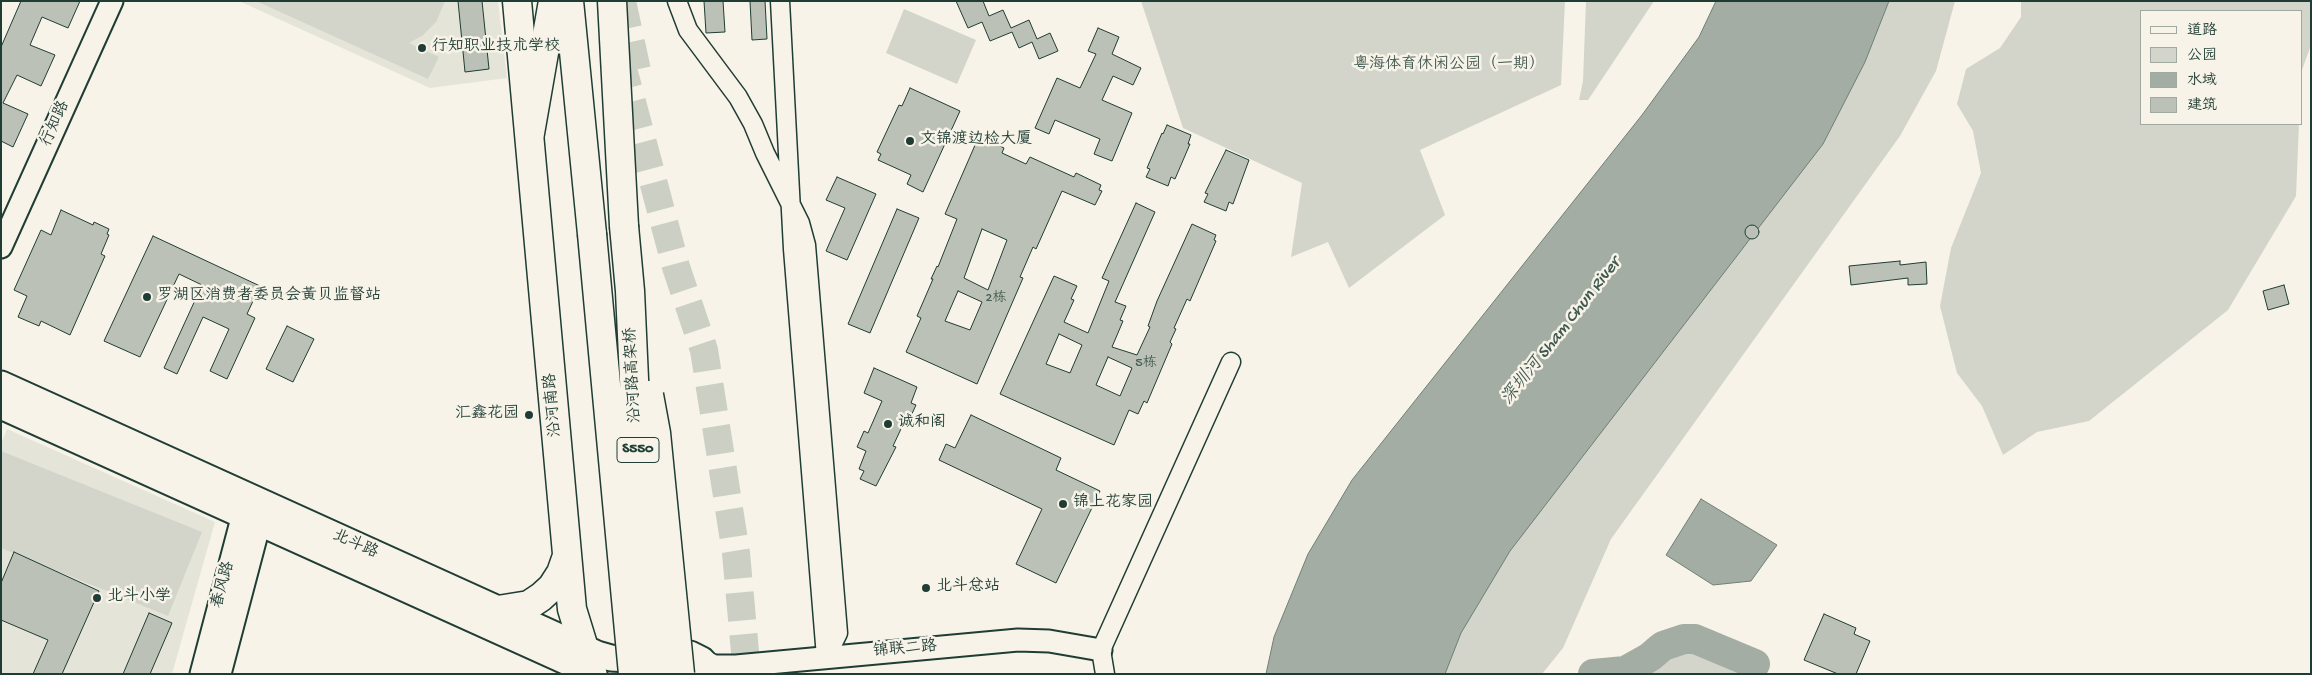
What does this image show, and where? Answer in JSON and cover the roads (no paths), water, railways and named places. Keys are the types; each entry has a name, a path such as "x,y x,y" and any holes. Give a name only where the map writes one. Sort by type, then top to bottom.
{"main road":[{"path":"517,1 530,133"},
{"path":"530,133 553,1"},
{"name":"沿河路高架桥","path":"569,1 633,674"},
{"name":"沿河路高架桥","path":"612,1 624,226 630,291 637,445 658,674"},
{"name":"沿河南路","path":"530,133 572,609 593,666"},
{"path":"630,291 656,433 680,674"},
{"name":"北斗路","path":"1,384 254,509 593,666 611,658 630,659 690,654 702,660 706,671"},
{"name":"北斗路","path":"1,406 498,610 593,666"},
{"path":"498,610 529,605 541,597 552,587 561,574 567,556"}],"street":[{"name":"行知路","path":"1,247 112,1"},
{"path":"677,1 688,30 738,97 749,117 800,223 806,245 838,633 826,657"},
{"path":"780,1 791,205"},
{"path":"1105,674 1102,650 1231,362"},
{"name":"春风路","path":"201,674 254,509"},
{"name":"春风路","path":"220,674 254,509"},
{"name":"锦联二路","path":"706,671 826,657 1025,640 1049,641 1102,650"}],"water":[{"name":"深圳河 Sham Chun River","path":"1716,1 1889,1 1865,62 1823,144 1510,551 1461,633 1445,674 1266,674 1274,637 1308,554 1352,480 1642,115 1699,37"},
{"path":"1701,499 1777,545 1751,581 1713,585 1666,555"}],"waterway":[{"path":"1593,674 1625,671 1650,657 1663,646 1684,639 1695,639 1755,664"}],"tunnel":[{"path":"622,1 639,80"},
{"path":"621,61 676,267 704,350 736,553 747,674"}],"place":[{"name":"行知职业技术学校","path":"422,48"},
{"name":"文锦渡边检大厦","path":"910,141"},
{"name":"罗湖区消费者委员会黄贝监督站","path":"147,297"},
{"name":"汇鑫花园","path":"529,415"},
{"name":"诚和阁","path":"888,424"},
{"name":"锦上花家园","path":"1063,504"},
{"name":"北斗总站","path":"926,588"},
{"name":"北斗小学","path":"97,598"}],"park label":[{"name":"粤海体育休闲公园（一期）","path":"1449,66"}]}
